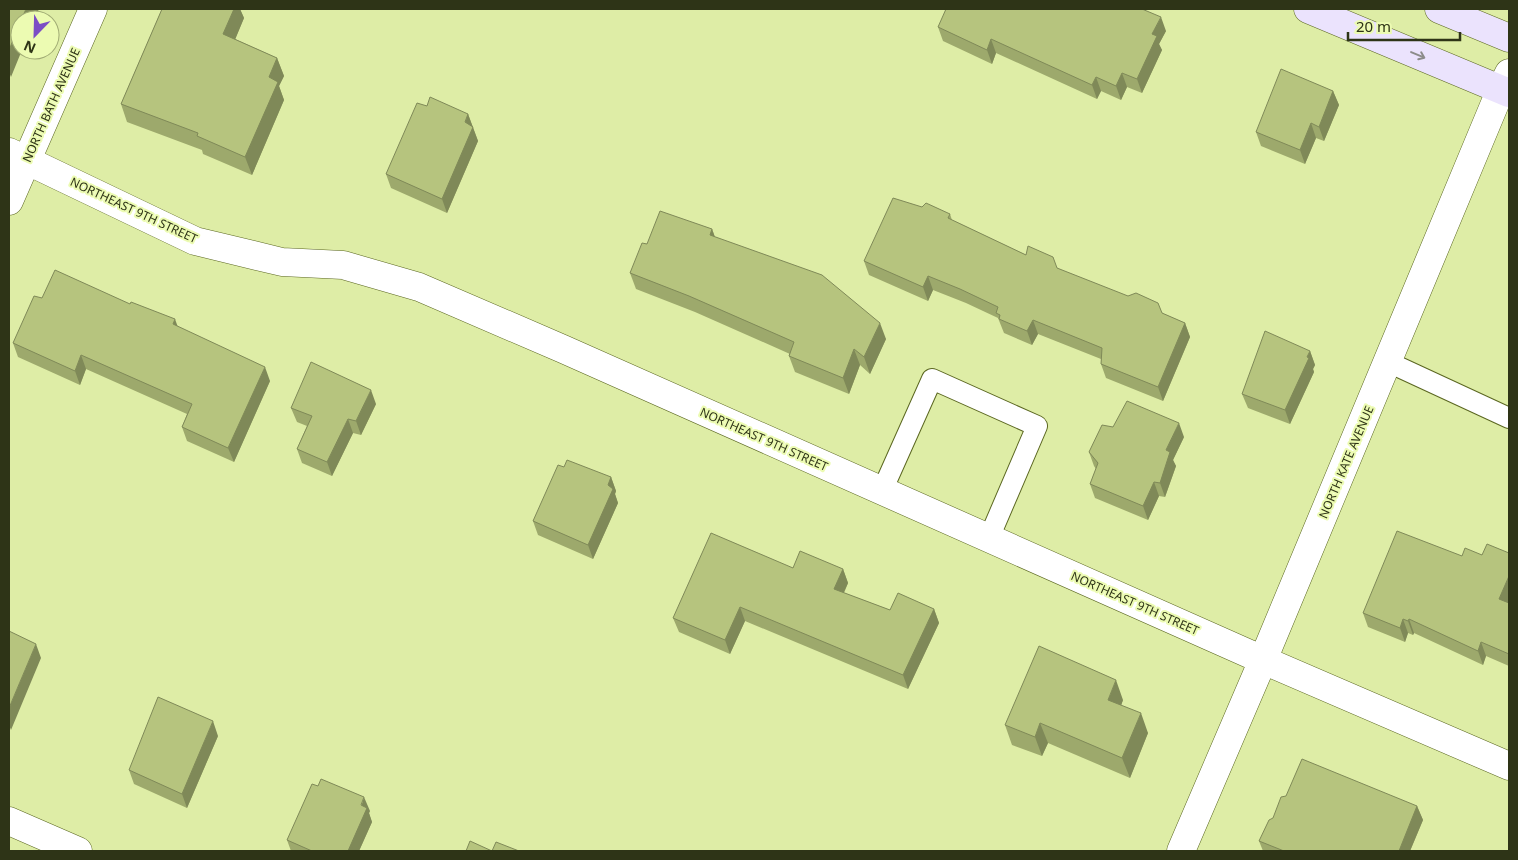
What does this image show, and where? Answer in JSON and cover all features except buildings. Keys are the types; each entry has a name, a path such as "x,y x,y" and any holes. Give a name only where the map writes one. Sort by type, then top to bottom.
{"main road":[{"path":"1308,9 1506,85"},
{"path":"1439,9 1509,38"}],"street":[{"name":"NORTH BATH AVENUE","path":"9,201 18,155 94,9"},
{"name":"NORTH KATE AVENUE","path":"1181,851 1506,85"},
{"name":"NORTHEAST 9TH STREET","path":"18,155 195,240 282,262 343,265 419,287 1263,660 1509,766"},
{"path":"9,821 78,851"}],"lane":[{"path":"1388,362 1509,418"},
{"path":"882,491 932,380 1002,410 1037,426 989,538"}]}
